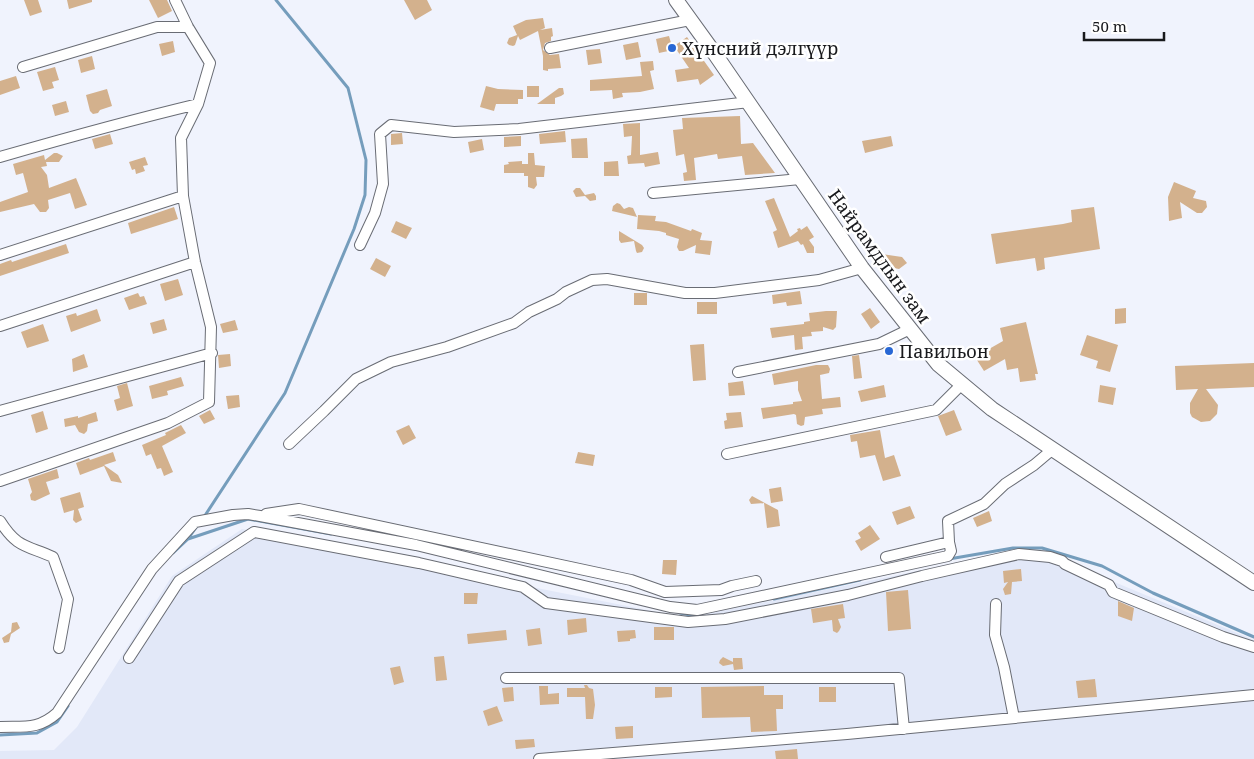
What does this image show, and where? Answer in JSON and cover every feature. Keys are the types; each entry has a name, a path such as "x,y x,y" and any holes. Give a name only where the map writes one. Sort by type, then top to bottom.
{"main road":[{"name":"Найрамдлын зам","path":"676,0 716,54 862,268 938,364 992,409 1254,583"}],"street":[{"path":"0,481 168,423 209,402 212,353 211,327 194,262 183,196 181,138 198,104 210,63 188,27 175,0"},
{"path":"550,48 690,20"},
{"path":"23,67 157,27 188,27"},
{"path":"360,245 375,213 383,184 380,134 391,125 454,132 519,129 749,102"},
{"path":"0,157 134,119 198,104"},
{"path":"653,193 800,179"},
{"path":"0,255 183,196"},
{"path":"0,326 194,262"},
{"path":"289,444 356,379 391,362 447,347 514,323 529,312 592,280 607,279 685,293 715,292 819,280 862,268"},
{"path":"738,372 879,344 910,329"},
{"path":"0,411 212,353"},
{"path":"727,454 936,410 962,384"},
{"path":"0,727 38,726 47,722 57,713 152,569 195,522 233,515 248,514 260,516 416,545 670,607 697,610 948,556 951,551 948,521 984,504 1004,484 1034,465 1053,449"},
{"path":"260,516 276,512 299,510 631,580 666,592 721,590 756,581"},
{"path":"0,521 9,535 24,546 53,557 68,599 58,648"},
{"path":"129,658 179,581 254,532 419,564 523,587 546,603 688,622 725,619 848,595 1019,554 1050,557 1062,561 1064,564 1109,585 1113,592 1254,647"},
{"path":"886,557 949,542"},
{"path":"996,604 995,635 1014,718"},
{"path":"506,678 899,678 904,729"},
{"path":"539,759 904,729 1254,695"}],"shaded area":[{"path":"242,529 687,618 1015,551 1042,552 1254,640 1254,759 0,759 0,751 54,750 77,727 172,576"}],"building":[{"path":"24,0 38,0 42,12 30,16"},
{"path":"67,0 92,0 92,2 69,9"},
{"path":"149,0 167,0 172,11 158,18"},
{"path":"404,0 427,0 432,10 415,20"},
{"path":"543,18 545,28 540,30 552,28 553,36 551,41 545,43 543,50 550,55 559,54 561,68 548,69 548,71 543,70 543,56 538,31 520,40 518,36 513,46 507,43 509,38 517,35 513,26 526,20"},
{"path":"669,36 673,50 659,53 656,39"},
{"path":"687,37 714,75 700,85 698,79 677,82 675,70 689,68 674,46"},
{"path":"173,41 175,52 162,56 159,44"},
{"path":"638,42 641,57 626,60 623,45"},
{"path":"600,49 602,63 588,65 586,50"},
{"path":"92,56 95,69 81,73 78,60"},
{"path":"653,61 654,70 650,71 654,89 622,93 623,97 613,99 612,90 590,91 590,80 642,76 640,62"},
{"path":"55,67 59,80 52,82 54,88 43,91 37,72"},
{"path":"16,76 20,88 0,95 0,81"},
{"path":"486,86 498,89 523,90 523,99 518,99 518,104 496,104 494,111 480,107"},
{"path":"527,86 539,86 539,97 527,97"},
{"path":"559,88 563,88 564,94 555,98 555,104 537,104"},
{"path":"107,89 112,106 93,114 90,111 86,95"},
{"path":"66,101 69,112 55,116 52,105"},
{"path":"740,116 741,144 753,143 775,173 745,175 742,156 718,159 717,154 694,158 696,180 684,181 683,173 687,172 684,154 676,156 673,130 683,129 682,118"},
{"path":"640,123 640,155 658,152 660,164 645,167 644,163 628,164 627,156 631,155 632,136 624,137 623,124"},
{"path":"565,131 566,142 540,144 539,134"},
{"path":"402,133 403,144 391,145 391,134"},
{"path":"110,134 113,144 95,149 92,139"},
{"path":"521,136 521,146 504,147 504,137"},
{"path":"891,136 893,146 865,153 862,141"},
{"path":"587,138 588,158 572,158 571,139"},
{"path":"482,139 484,150 470,153 468,142"},
{"path":"54,153 63,156 59,162 46,162 47,166 41,167 47,175 49,188 76,178 87,205 75,209 70,193 48,200 49,208 46,212 40,212 34,204 0,212 0,202 28,192 23,173 16,175 13,164 44,155 45,160"},
{"path":"528,153 534,153 535,165 545,166 544,177 536,177 537,185 534,189 528,187 528,176 524,176 524,173 504,173 504,165 509,164 508,162 522,161 522,164 528,164"},
{"path":"145,157 148,165 143,166 145,171 136,174 135,169 132,170 129,162"},
{"path":"618,161 619,176 604,176 604,162"},
{"path":"1174,182 1196,191 1193,198 1206,201 1207,207 1202,213 1197,213 1180,202 1182,218 1169,221 1168,197"},
{"path":"576,188 580,188 585,195 594,193 596,200 590,201 585,196 576,197 573,191"},
{"path":"774,198 790,237 798,231 797,229 800,228 801,230 807,226 814,237 809,240 814,247 814,253 807,253 803,244 801,245 798,241 778,248 773,232 777,230 765,201"},
{"path":"617,203 624,209 633,208 637,217 612,211 613,206"},
{"path":"174,207 178,219 131,234 128,223"},
{"path":"1094,207 1100,249 1044,258 1045,269 1037,271 1035,258 996,264 991,234 1072,222 1071,210"},
{"path":"638,215 656,216 655,221 666,222 702,233 700,240 712,241 710,255 695,253 696,245 679,251 677,247 679,239 659,231 637,229"},
{"path":"396,221 412,228 406,239 391,232"},
{"path":"619,231 642,245 644,248 642,252 637,253 634,241 621,243"},
{"path":"66,244 69,253 0,276 0,264 11,260 12,262"},
{"path":"868,252 902,257 907,263 899,269 878,265"},
{"path":"376,258 391,266 385,277 370,269"},
{"path":"178,279 183,295 165,301 160,284"},
{"path":"800,291 802,304 787,306 786,302 773,304 772,295"},
{"path":"138,293 140,297 144,296 147,304 129,310 124,298"},
{"path":"634,293 647,293 647,305 634,305"},
{"path":"697,302 717,302 717,314 697,314"},
{"path":"870,308 880,322 871,329 861,314"},
{"path":"1126,308 1126,323 1115,324 1115,309"},
{"path":"97,309 101,321 71,332 66,316 76,313 77,316"},
{"path":"837,311 836,327 833,330 823,327 823,331 811,332 812,336 802,337 803,349 795,350 794,335 772,338 770,328 804,324 804,322 810,321 809,313"},
{"path":"164,319 167,330 153,334 150,323"},
{"path":"235,320 238,330 223,333 220,324"},
{"path":"1026,322 1038,374 1035,374 1036,380 1020,382 1018,368 1007,370 1005,359 984,371 975,357 1003,341 1000,328"},
{"path":"43,324 49,341 27,348 21,332"},
{"path":"1087,335 1118,345 1110,372 1096,368 1098,361 1080,355"},
{"path":"704,344 706,380 693,381 690,345"},
{"path":"84,354 88,367 73,372 72,359"},
{"path":"230,354 231,366 219,368 218,355"},
{"path":"859,355 862,378 854,379 852,356"},
{"path":"1254,363 1254,387 1206,389 1218,405 1217,414 1210,421 1201,422 1192,417 1190,413 1190,403 1198,389 1176,390 1175,366"},
{"path":"816,365 828,365 830,369 829,373 820,375 822,399 840,397 841,407 822,409 823,414 805,417 804,425 801,426 797,424 796,415 794,414 763,419 761,408 802,401 798,390 798,381 774,385 772,374"},
{"path":"181,377 184,386 167,391 168,395 152,399 149,386"},
{"path":"743,381 745,395 729,396 728,383"},
{"path":"127,383 133,406 117,411 114,400 120,398 117,386"},
{"path":"884,385 886,397 861,402 858,391"},
{"path":"1100,385 1116,388 1113,405 1098,402"},
{"path":"239,395 240,407 228,409 226,396"},
{"path":"210,410 215,419 204,424 199,416"},
{"path":"954,410 962,430 946,436 938,416"},
{"path":"43,411 48,429 36,433 31,415"},
{"path":"96,412 98,421 88,424 87,431 84,434 79,432 75,425 65,427 64,419 78,416 78,418"},
{"path":"741,412 743,427 725,429 726,413"},
{"path":"181,425 186,433 162,446 173,472 164,476 161,468 157,469 151,454 146,456 142,445 166,435 165,433"},
{"path":"409,425 416,438 403,445 396,431"},
{"path":"880,430 885,458 894,455 901,476 883,481 875,455 860,458 857,441 851,442 850,435"},
{"path":"113,452 116,461 104,465 118,475 122,483 111,481 104,466 80,475 76,463"},
{"path":"578,452 595,455 593,466 575,463"},
{"path":"57,469 59,478 46,482 50,494 35,501 31,500 30,495 32,492 28,479"},
{"path":"781,487 783,501 771,503 769,489"},
{"path":"80,492 84,507 78,509 82,520 76,523 73,520 74,510 64,513 60,498"},
{"path":"752,496 778,510 780,526 767,528 764,503 751,504 749,500"},
{"path":"910,506 915,518 897,525 892,512"},
{"path":"989,511 992,521 977,527 973,518"},
{"path":"870,525 880,539 861,551 855,541 861,538 858,533"},
{"path":"663,560 677,560 676,575 662,574"},
{"path":"1021,569 1022,581 1012,582 1011,594 1005,595 1003,589 1008,582 1004,583 1003,571"},
{"path":"908,590 911,629 888,631 886,592"},
{"path":"464,593 478,593 477,604 464,604"},
{"path":"1118,601 1134,608 1132,621 1118,616"},
{"path":"843,604 845,618 838,619 841,627 837,633 833,631 832,620 813,623 811,609"},
{"path":"586,618 587,632 568,635 567,620"},
{"path":"17,622 20,628 11,634 9,642 4,643 2,638 11,632 12,623"},
{"path":"654,627 674,627 674,640 654,640"},
{"path":"540,628 542,644 528,646 526,630"},
{"path":"506,630 507,640 468,644 467,634"},
{"path":"635,630 636,638 630,639 630,641 618,642 617,631"},
{"path":"444,656 447,680 436,681 434,657"},
{"path":"723,657 733,662 733,658 742,658 743,669 734,670 733,664 723,666 719,663"},
{"path":"400,666 404,682 394,685 390,668"},
{"path":"1095,679 1097,697 1078,698 1076,681"},
{"path":"584,685 593,689 595,705 593,719 586,719 585,697 567,697 567,688 585,688"},
{"path":"539,686 548,686 548,694 559,693 559,704 540,705"},
{"path":"764,686 764,695 783,695 783,709 776,709 777,731 751,732 750,717 702,718 701,687"},
{"path":"513,687 514,701 504,702 502,688"},
{"path":"655,687 672,687 672,697 655,698"},
{"path":"819,687 836,687 836,702 819,702"},
{"path":"497,706 503,721 488,726 483,711"},
{"path":"633,726 633,738 616,739 615,727"},
{"path":"534,739 535,747 516,749 515,740"},
{"path":"797,749 798,759 776,759 775,751"}],"waterway":[{"path":"204,517 285,393 354,229 365,195 366,160 348,88 276,0"},
{"path":"188,539 248,519 331,534"},
{"path":"173,553 188,539 197,526"},
{"path":"949,559 1013,548 1042,548 1102,566 1153,593 1254,637"},
{"path":"774,599 860,580"},
{"path":"680,613 696,614"},
{"path":"0,735 37,733 57,722 68,706"}],"place":[{"name":"Хүнсний дэлгүүр","path":"672,48"},
{"name":"Павильон","path":"889,351"}]}
